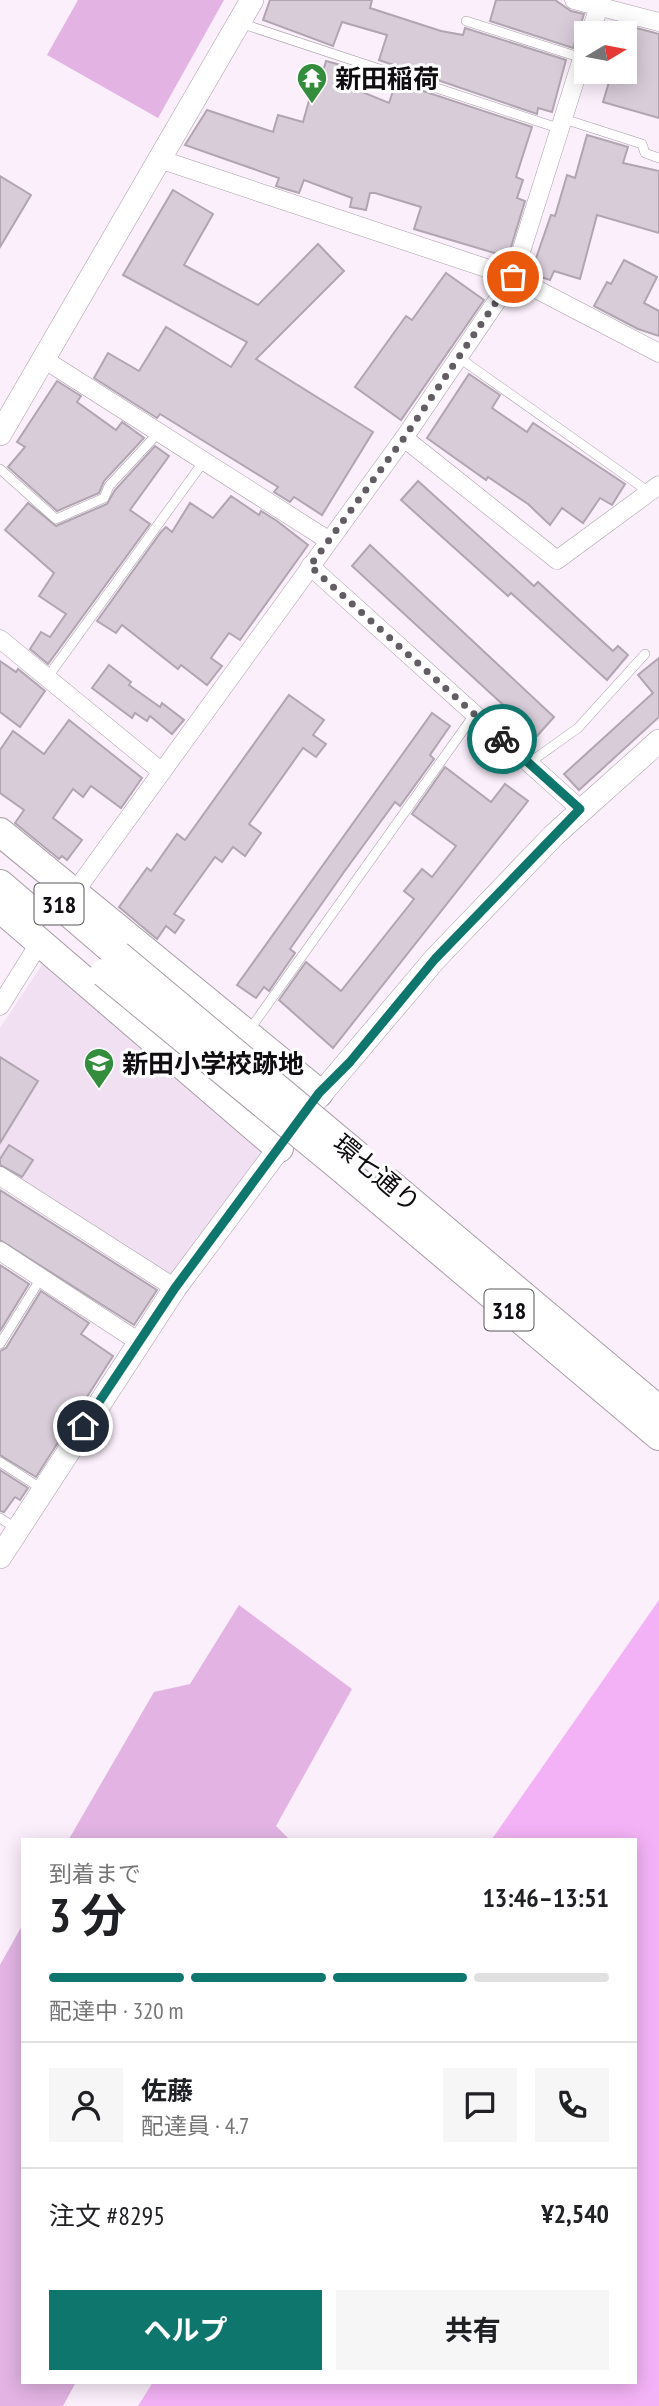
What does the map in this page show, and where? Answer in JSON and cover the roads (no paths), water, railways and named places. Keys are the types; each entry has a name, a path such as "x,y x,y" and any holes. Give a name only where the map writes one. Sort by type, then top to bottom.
{"main road":[{"path":"0,832 319,1093"},
{"name":"環七通り","path":"0,853 111,964"},
{"name":"環七通り","path":"0,884 111,964 358,1170 659,1409"},
{"path":"0,908 279,1148"},
{"name":"環七通り","path":"358,1170 659,1436"}],"street":[{"path":"0,434 252,0"},
{"path":"575,0 659,22"},
{"path":"594,21 599,7"},
{"path":"74,893 404,438 513,277 575,84"},
{"path":"159,159 513,277 659,353"},
{"path":"42,358 328,540"},
{"path":"404,438 557,560 654,489"},
{"path":"310,566 580,809"},
{"path":"0,639 162,772"},
{"path":"0,1557 8,1523 42,1489 175,1288 319,1093 350,1062 435,959 580,809 659,741"},
{"path":"0,1006 40,942"},
{"path":"0,1176 175,1288"},
{"path":"0,1251 139,1342"}],"lane":[{"path":"466,21 574,49"},
{"path":"239,22 563,124 642,144 645,153 659,158"},
{"path":"458,357 654,489"},
{"path":"0,469 56,519 104,498 109,486 160,431"},
{"path":"47,678 204,461"},
{"path":"529,763 578,728 645,654"},
{"path":"250,1029 474,715"},
{"path":"0,1344 41,1278"},
{"path":"0,1462 42,1489"}],"place":[{"name":"新田稲荷","path":"312,105"},
{"name":"新田小学校跡地","path":"99,1090"}]}
